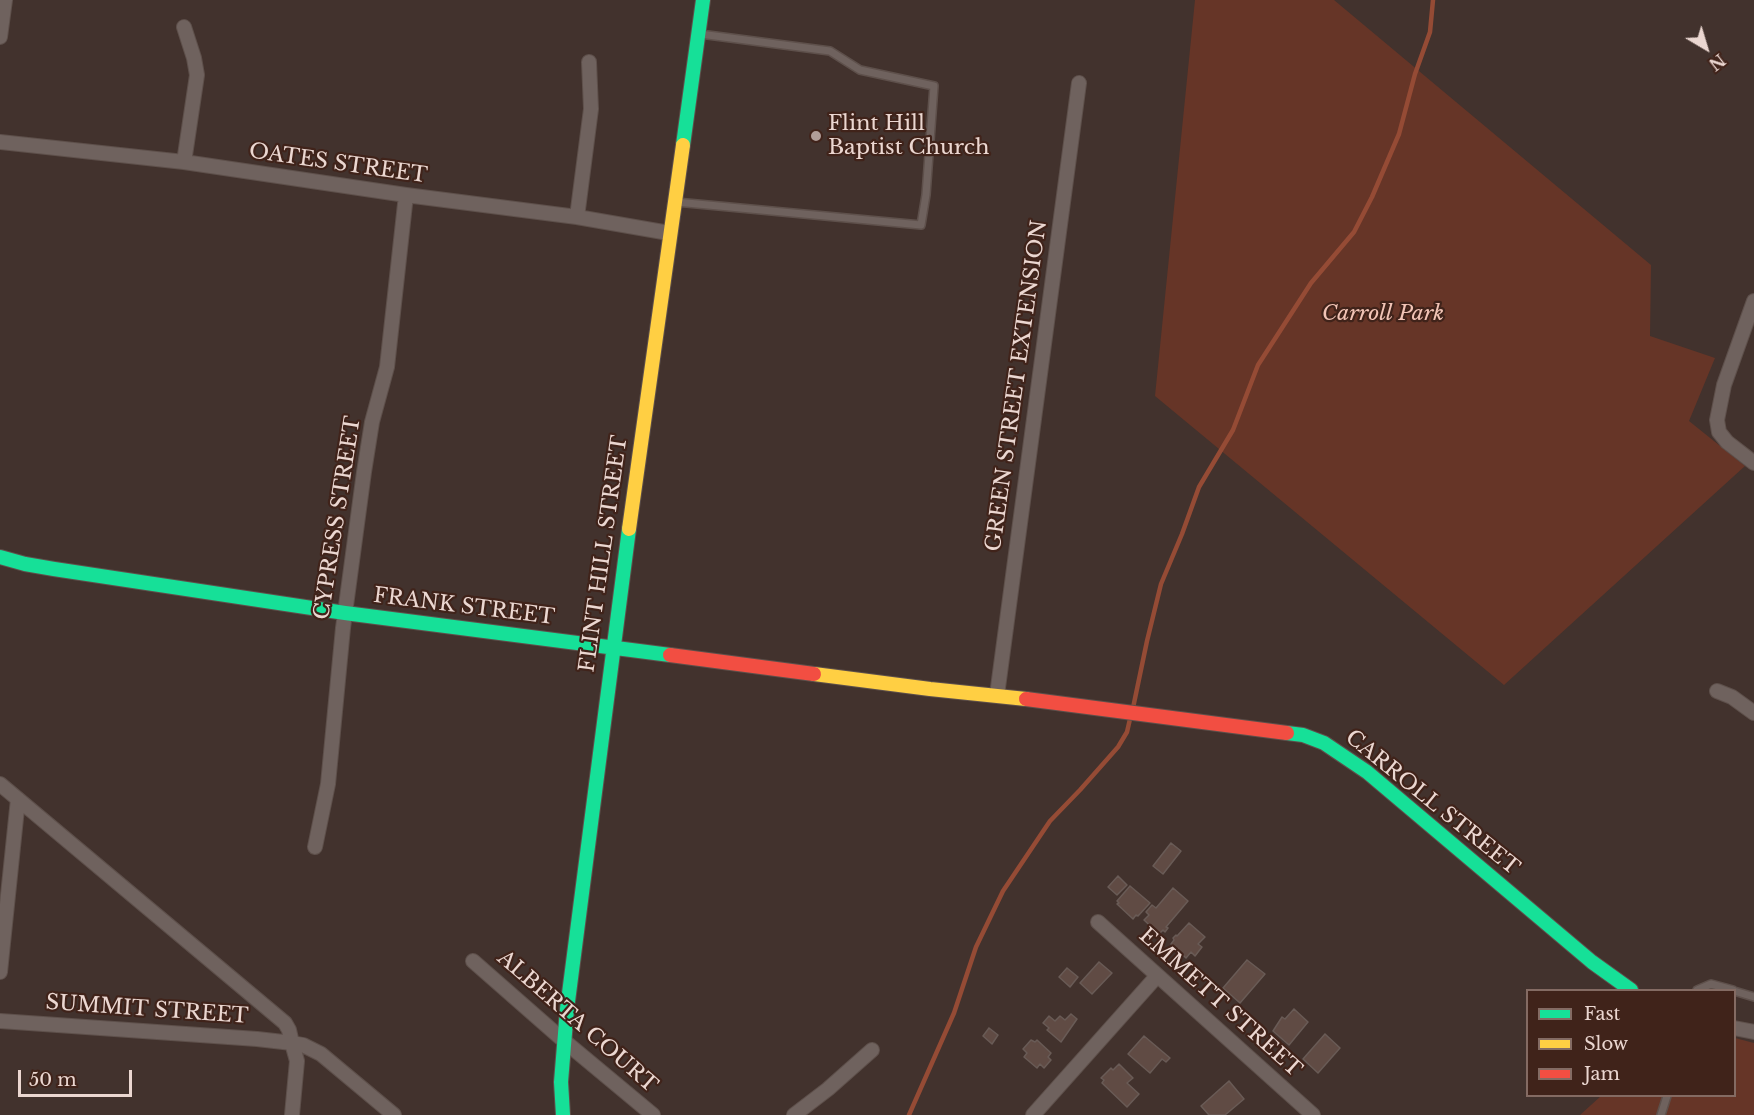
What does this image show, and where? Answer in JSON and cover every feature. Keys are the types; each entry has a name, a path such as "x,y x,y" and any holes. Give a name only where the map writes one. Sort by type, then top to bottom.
{"street":[{"path":"0,37 5,0"},
{"name":"FLINT HILL STREET","path":"563,1115 561,1082 563,1040 613,648 703,0"},
{"path":"184,27 197,75 184,162"},
{"path":"577,217 591,109 589,62"},
{"name":"GREEN STREET EXTENSION","path":"996,695 1079,83"},
{"name":"OATES STREET","path":"0,142 184,162 406,195 577,217 669,233"},
{"name":"CYPRESS STREET","path":"315,847 328,784 345,613 372,422 387,367 406,195"},
{"path":"1754,301 1724,385 1717,420 1719,432 1727,442 1754,463"},
{"name":"FRANK STREET","path":"0,557 25,564 345,613 930,689 996,695"},
{"path":"1717,691 1732,697 1754,713"},
{"name":"CARROLL STREET","path":"996,695 1303,735 1323,743 1367,772 1583,955 1630,989"},
{"path":"0,784 285,1023 297,1061 292,1115"},
{"path":"0,972 18,799"},
{"name":"EMMETT STREET","path":"1098,922 1313,1115"},
{"name":"ALBERTA COURT","path":"474,961 563,1040 653,1115"},
{"path":"1033,1115 1157,976"},
{"name":"SUMMIT STREET","path":"0,1022 257,1039 303,1045 321,1054 394,1115"},
{"path":"1736,1028 1754,1032"},
{"path":"794,1115 872,1050"}],"lane":[{"path":"674,201 921,225 926,195 934,86 860,70 830,51 698,34"},
{"path":"1699,989 1711,984 1727,989"},
{"path":"1736,992 1754,997"},
{"path":"1661,1115 1666,1097"}],"green space":[{"name":"Carroll Park","path":"1195,0 1334,0 1651,265 1650,336 1715,358 1689,421 1745,466 1504,685 1155,396"},
{"path":"1736,1038 1754,1043 1754,1115 1580,1115 1600,1097 1736,1097"}],"building":[{"path":"1171,843 1181,851 1163,874 1153,866"},
{"path":"1118,876 1127,885 1117,895 1108,887"},
{"path":"1130,886 1150,903 1133,919 1117,904"},
{"path":"1173,888 1188,901 1166,927 1168,928 1165,932 1163,930 1159,934 1144,920 1149,915 1146,912 1152,905 1156,908"},
{"path":"1189,923 1205,937 1198,944 1202,947 1195,956 1191,952 1186,958 1171,944 1173,938"},
{"path":"1247,960 1265,974 1240,1003 1223,988"},
{"path":"1099,962 1112,973 1092,994 1080,983"},
{"path":"1067,968 1078,977 1070,987 1059,977"},
{"path":"1294,1009 1308,1022 1289,1045 1273,1031 1282,1017 1285,1019"},
{"path":"1071,1014 1077,1019 1061,1042 1047,1030 1049,1028 1043,1023 1049,1016 1055,1021 1060,1016 1065,1020"},
{"path":"989,1028 998,1035 992,1044 983,1036"},
{"path":"1325,1034 1340,1048 1318,1073 1303,1059"},
{"path":"1144,1036 1170,1058 1166,1062 1162,1059 1150,1073 1128,1054"},
{"path":"1031,1040 1035,1042 1037,1040 1051,1053 1048,1057 1051,1060 1044,1068 1040,1064 1037,1068 1024,1057 1027,1053 1023,1049"},
{"path":"1119,1064 1133,1078 1127,1083 1139,1094 1127,1107 1102,1083 1104,1080 1101,1078"},
{"path":"1229,1081 1244,1099 1225,1115 1209,1115 1201,1106"}],"waterway":[{"path":"1133,708 1161,584 1199,487 1233,430 1258,365 1311,283 1354,232 1372,197 1399,134 1415,74 1430,32 1433,0"},
{"path":"909,1115 954,1013 976,947 1003,891 1050,821 1118,747 1127,732 1130,719"}],"traffic: fast":[{"path":"683,145 703,0"},
{"path":"563,1115 561,1082 567,1009 629,529"},
{"path":"0,557 54,569 345,613 670,655"},
{"path":"1287,733 1303,735 1324,743 1367,772 1592,962 1630,989"}],"traffic: slow":[{"path":"629,529 683,145"},
{"path":"814,674 1026,699"}],"traffic: jam":[{"path":"670,655 814,674"},
{"path":"1026,699 1287,733"}],"place":[{"name":"Flint Hill Baptist Church","path":"816,136"}]}
